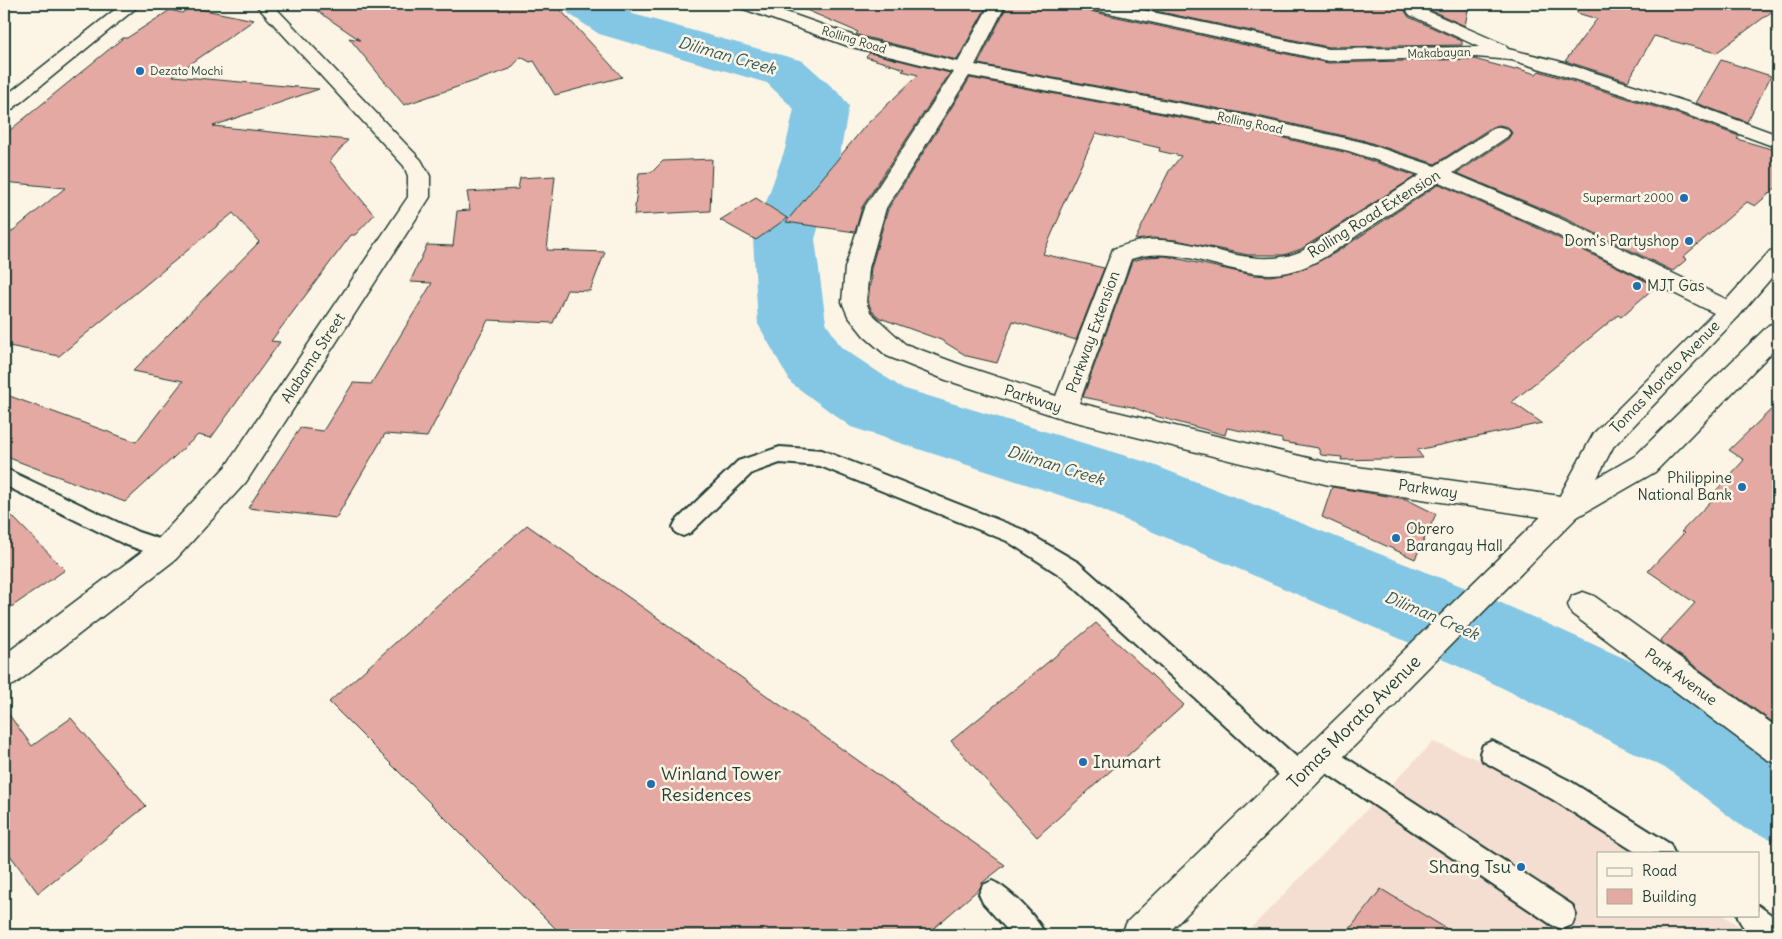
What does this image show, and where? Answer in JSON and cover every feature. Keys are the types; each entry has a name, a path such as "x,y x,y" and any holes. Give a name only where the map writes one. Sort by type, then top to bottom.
{"street":[{"path":"4,106 132,4"},
{"name":"Alabama Street","path":"4,674 166,550 236,474 419,197 419,176 414,164 285,25 263,4"},
{"name":"Rolling Road","path":"747,4 854,42 964,69 1253,123 1355,146 1438,174 1553,224 1730,311"},
{"name":"Parkway","path":"998,4 964,69 875,208 857,268 854,302 860,316 896,350 955,373 1064,409 1329,474 1567,509"},
{"name":"Makabayan","path":"1091,4 1328,55 1476,52 1513,55 1551,64 1679,106 1778,142"},
{"path":"1416,11 1513,55"},
{"name":"Rolling Road Extension","path":"1122,254 1133,248 1159,248 1264,266 1288,265 1310,256 1500,133"},
{"name":"Parkway Extension","path":"1064,409 1122,254"},
{"name":"Tomas Morato Avenue","path":"1567,509 1603,440 1730,311 1778,256"},
{"name":"Tomas Morato Avenue","path":"1140,935 1384,694 1394,681 1567,509 1645,464 1778,331"},
{"name":"Park Avenue","path":"1583,604 1778,748"}],"lane":[{"path":"683,527 745,467 780,455 822,458 1014,535 1071,570 1311,766 1562,915"},
{"path":"4,476 131,538 166,550"},
{"path":"1492,753 1561,790 1659,852"},
{"path":"992,894 1031,935"},
{"path":"1751,916 1776,935"}],"shaded area":[{"path":"1433,742 1516,774 1631,852 1597,852 1597,916 1724,916 1752,935 1244,935"}],"building":[{"path":"307,4 555,4 622,77 555,95 534,61 530,62 521,57 510,69 404,105 349,38 360,40"},
{"path":"792,4 988,4 957,60 861,36 856,34 858,32"},
{"path":"1008,4 1080,4 1085,10 1328,63 1474,59 1536,74 1539,71 1681,115 1739,136 1737,139 1778,151 1778,186 1755,206 1747,202 1683,257 1687,259 1673,271 1562,217 1457,173 1508,139 1512,133 1508,127 1499,125 1492,127 1435,164 1362,140 1253,115 978,64"},
{"path":"1122,4 1417,4 1410,5 1405,11 1409,17 1462,41 1462,45 1328,47"},
{"path":"1417,4 1469,4 1465,26"},
{"path":"1578,4 1778,4 1778,7 1716,53 1654,36 1628,81 1565,61 1597,19 1577,13"},
{"path":"190,7 254,20 173,76 319,89 213,126 348,140 330,161 374,215 355,235 351,235 271,341 280,342 211,438 198,435 125,502 4,456 4,394 136,442 183,381 133,371 259,242 233,213 59,356 4,345 4,238 65,188 4,182 4,135 123,38 127,38 170,10 182,13"},
{"path":"870,53 950,73 862,207 855,232 786,222 865,126 918,75 866,57"},
{"path":"1721,60 1771,76 1747,122 1696,103"},
{"path":"970,78 1253,131 1348,153 1416,176 1301,249 1284,255 1248,255 1176,240 1152,238 1135,240 1169,171 1181,156 1159,151 1160,148 1096,133 1059,213 1061,213 1043,254 1104,268 1076,340 1013,321 997,363 967,356 941,340 880,318 872,311 868,302 872,277 870,277 871,268 888,209"},
{"path":"712,159 710,211 634,215 639,173 652,172 663,161"},
{"path":"555,176 547,250 605,252 590,291 567,290 553,323 488,320 427,437 385,434 336,518 248,508 300,428 323,431 353,383 371,384 432,283 410,282 427,245 453,246 457,211 470,210 467,192 518,189 520,178"},
{"path":"1439,184 1544,231 1656,286 1621,317 1618,315 1512,402 1542,423 1417,450 1423,458 1341,460 1342,457 1321,455 1318,448 1282,442 1282,439 1227,428 1225,435 1155,416 1132,407 1083,397 1132,261 1148,257 1165,256 1253,275 1270,276 1298,271 1335,253"},
{"path":"756,198 787,218 756,240 720,220"},
{"path":"1778,403 1778,726 1660,641 1695,603 1648,571 1684,533 1681,532 1715,497 1712,495 1744,460 1729,450"},
{"name":"Obrero Barangay Hall","path":"1332,487 1406,499 1436,514 1415,559 1322,517"},
{"path":"4,508 65,570 4,612"},
{"name":"Winland Tower Residences","path":"527,525 1005,865 982,883 980,888 926,935 562,935 329,702"},
{"path":"1096,623 1184,705 1037,837 951,741"},
{"path":"4,708 32,746 71,718 146,806 38,893 4,847"},
{"path":"1381,889 1457,935 1345,935"}],"waterway":[{"name":"Diliman Creek","path":"586,4 616,24 785,72 822,106 813,149 784,239 792,324 816,365 877,408 1119,484 1449,620 1702,739 1778,794"}],"place":[{"name":"Dezato Mochi","path":"140,71"},
{"name":"Supermart 2000","path":"1684,198"},
{"name":"Dom's Partyshop","path":"1689,241"},
{"name":"MJT Gas","path":"1637,286"},
{"name":"Philippine National Bank","path":"1742,487"},
{"name":"Obrero Barangay Hall","path":"1396,538"},
{"name":"Inumart","path":"1083,762"},
{"name":"Winland Tower Residences","path":"651,784"},
{"name":"Shang Tsu","path":"1521,867"}]}
